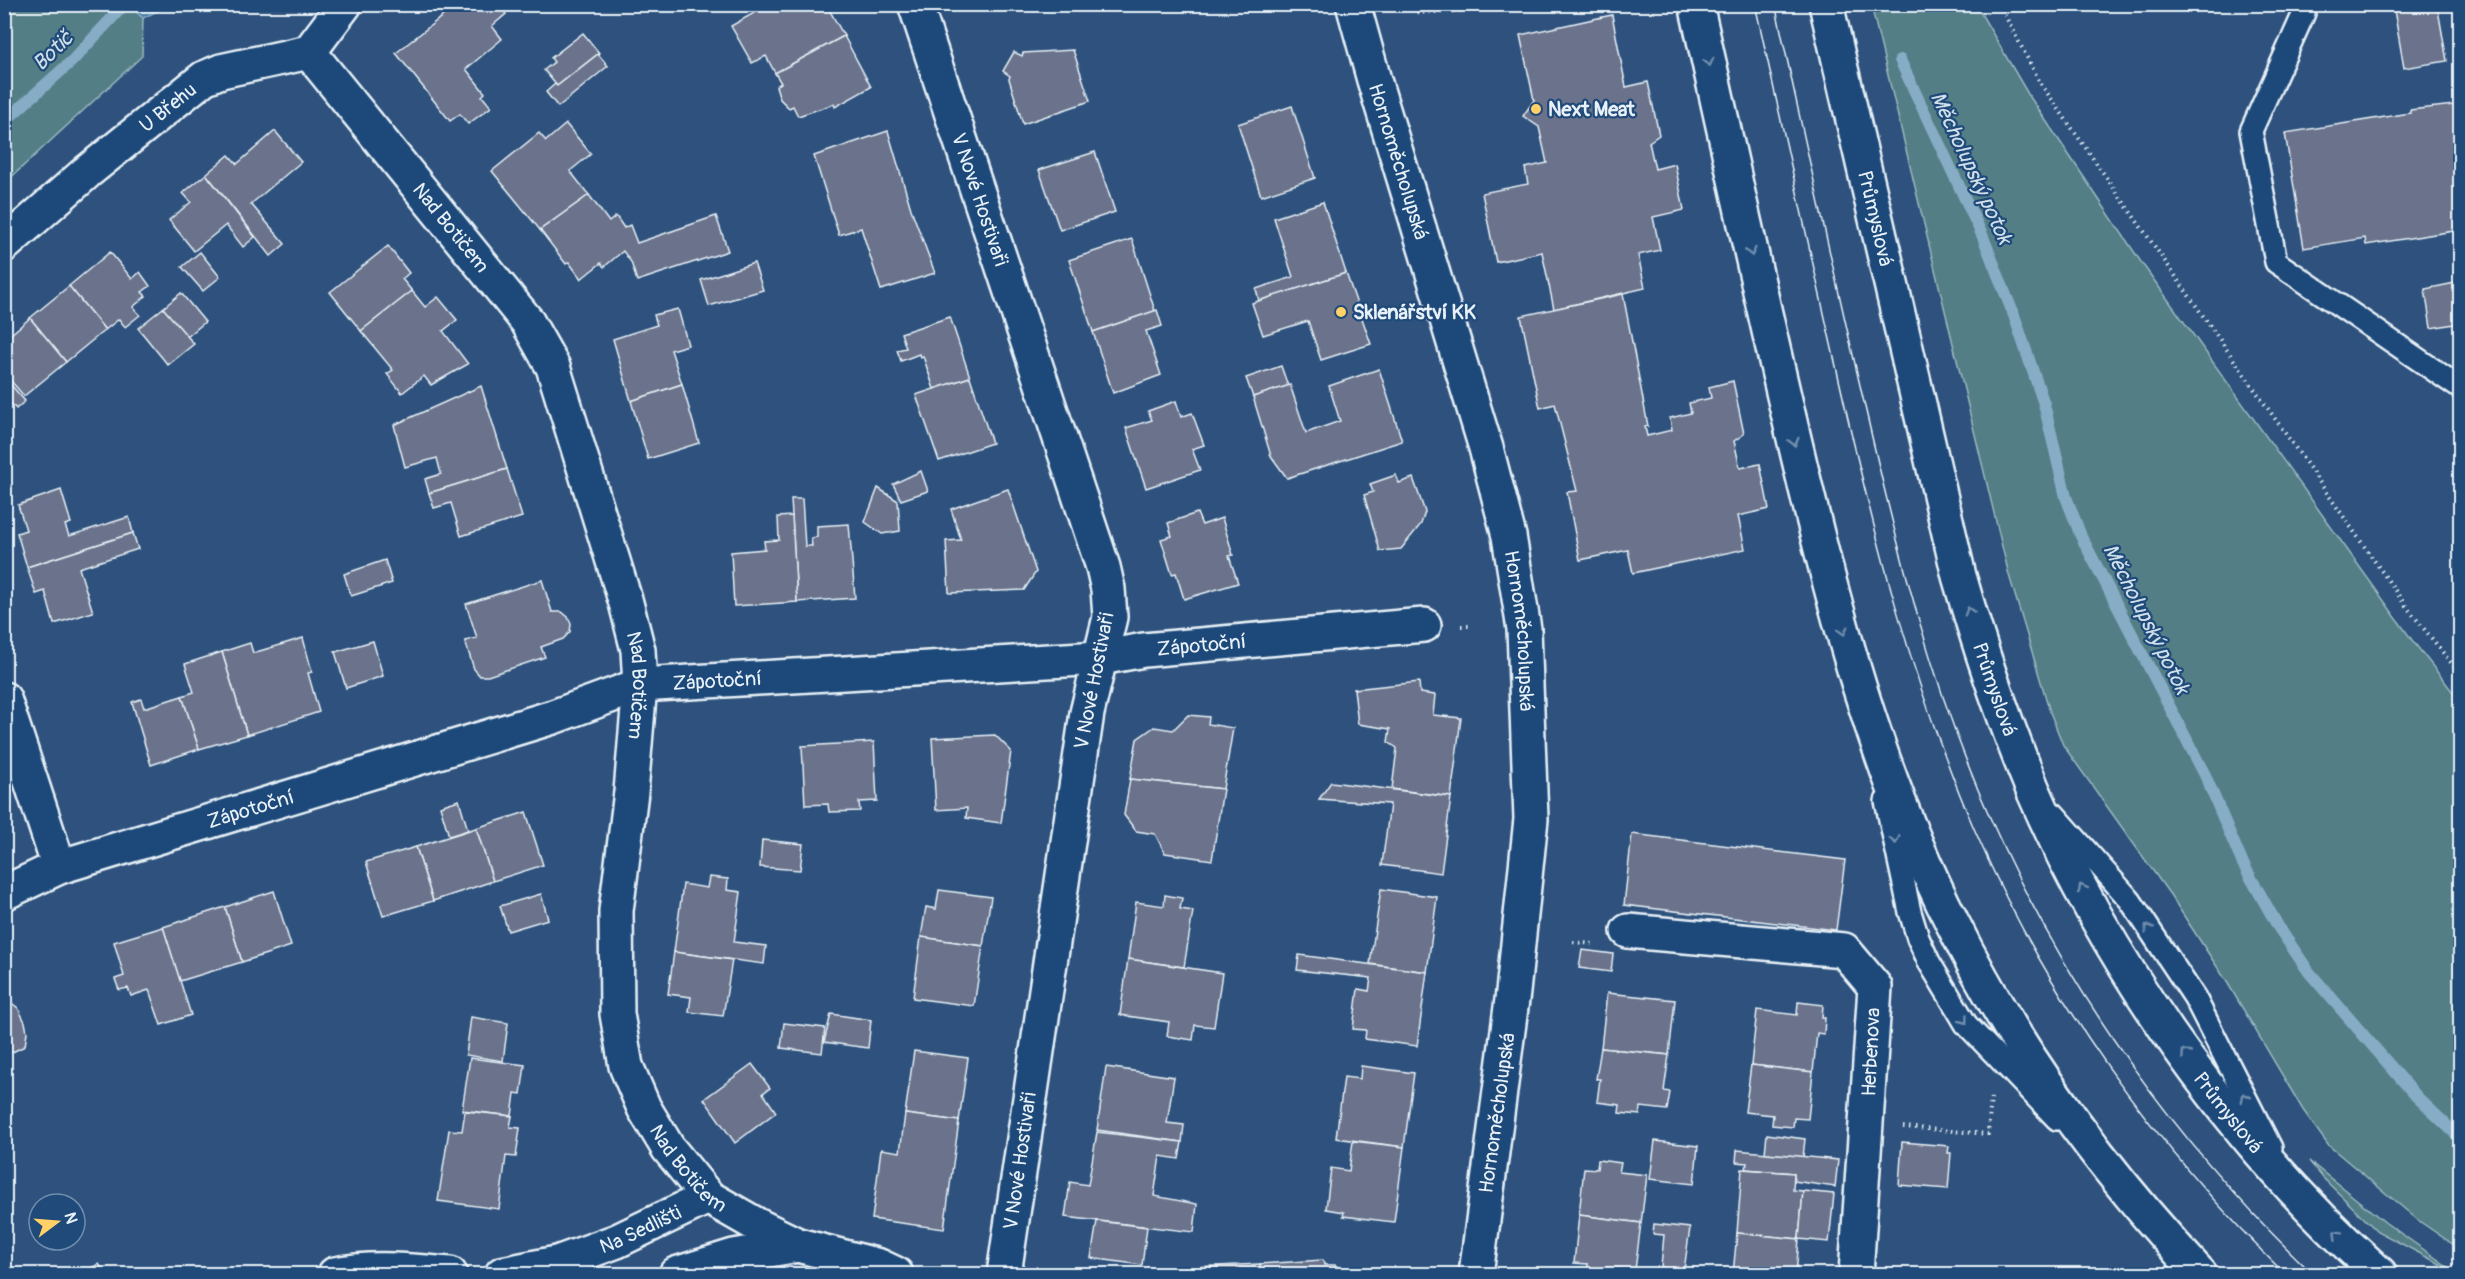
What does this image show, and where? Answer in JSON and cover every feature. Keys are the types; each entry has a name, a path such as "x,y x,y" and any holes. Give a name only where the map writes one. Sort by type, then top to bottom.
{"street":[{"path":"309,52 345,4"},
{"name":"V Nové Hostivaři","path":"915,4 1103,567 1108,589 1110,617 1086,713 1004,1275"},
{"name":"Hornoměcholupská","path":"1353,4 1486,448 1509,536 1524,629 1531,819 1514,992 1476,1275"},
{"path":"1696,4 1809,503 1837,611 1870,721 1908,825 1952,923 2038,1072 2070,1118 2137,1204 2200,1275"},
{"name":"Průmyslová","path":"1826,4 1959,576 1982,653 2034,791 2067,862 2117,952 2214,1095 2290,1186 2380,1275"},
{"name":"U Břehu","path":"4,245 87,172 204,78 221,71 309,52"},
{"name":"Nad Botičem","path":"309,52 527,321 553,367 626,603 638,650 640,685 630,808 616,911 617,1014 626,1066 644,1108 668,1148 708,1197 798,1245"},
{"name":"Zápotoční","path":"4,893 59,867 553,717 640,685 1100,658 1144,650 1424,625"},
{"path":"4,699 59,867"},
{"name":"Herbenova","path":"1628,931 1844,950 1875,987 1856,1275"},
{"name":"Na Sedlišti","path":"502,1275 557,1263 617,1241 708,1197"},
{"path":"676,1275 734,1256 798,1245 879,1266 896,1275"},
{"path":"335,1275 353,1270 390,1269 450,1275"}],"lane":[{"path":"2304,13 2251,131 2276,262 2460,388"}],"path":[{"path":"1416,4 1414,13 1596,4"},
{"path":"1999,4 2041,84 2399,596 2460,674"},
{"path":"1900,1127 1988,1134 1992,1090"}],"green space":[{"path":"11,5 129,5 143,18 142,56 5,183 4,17"},
{"path":"1871,5 1976,5 2028,94 2141,262 2412,640 2460,701 2460,1249 2419,1221 2328,1145 2303,1110 2227,982 2171,896 2063,745 2050,712 2009,575"},
{"path":"2309,1161 2386,1223 2457,1273 2377,1231 2323,1178"}],"water":[{"path":"129,5 169,5 143,18"}],"building":[{"path":"446,4 499,4 506,14 492,26 502,39 466,69 485,93 482,96 491,107 468,124 460,114 450,121 396,53 450,10"},
{"path":"754,4 826,4 844,36 775,73 766,56 752,63 731,26 756,12"},
{"path":"2393,4 2437,4 2447,61 2404,68"},
{"path":"1612,15 1626,87 1648,82 1659,135 1649,142 1655,169 1675,164 1684,210 1653,217 1660,250 1638,255 1645,288 1554,309 1542,252 1496,262 1482,193 1528,184 1525,168 1547,163 1539,127 1523,116 1534,100 1520,35"},
{"path":"583,33 599,53 557,86 544,70 554,62 551,58"},
{"path":"844,36 871,87 835,107 834,104 798,116 793,106 789,108 780,99 776,86 781,83 775,73"},
{"path":"1073,50 1090,101 1023,124 1010,76 1003,71 1014,52 1022,56 1023,53"},
{"path":"598,54 608,66 558,107 546,92"},
{"path":"2454,105 2460,140 2460,230 2366,245 2365,238 2304,248 2285,133 2410,113 2410,110"},
{"path":"1292,106 1315,178 1261,196 1238,124"},
{"path":"566,124 591,154 570,171 589,195 540,230 492,171 539,133 546,141"},
{"path":"275,131 301,162 251,204 285,244 271,256 206,174 229,155 237,164"},
{"path":"888,131 911,209 935,273 881,290 861,228 839,235 814,156"},
{"path":"1095,152 1115,212 1060,230 1039,170"},
{"path":"206,174 255,237 243,247 226,225 194,251 169,220 191,202 183,193"},
{"path":"589,195 609,222 616,216 624,228 630,225 637,243 716,216 728,251 637,281 631,262 623,251 604,267 601,263 581,279 569,262 566,264 540,230"},
{"path":"1323,202 1346,273 1259,301 1256,289 1293,277 1274,218"},
{"path":"1132,239 1155,311 1093,332 1069,260"},
{"path":"388,246 409,273 402,279 412,291 361,331 330,292"},
{"path":"110,252 132,279 140,272 150,286 142,292 146,296 133,307 140,315 125,327 119,319 105,330 69,286"},
{"path":"200,252 220,277 203,291 182,267"},
{"path":"754,263 763,290 709,306 701,280"},
{"path":"1346,273 1371,344 1321,360 1308,321 1263,335 1252,303"},
{"path":"2460,282 2460,323 2431,328 2425,289"},
{"path":"69,286 105,330 66,362 30,318"},
{"path":"412,291 425,307 438,297 457,320 443,331 468,364 431,385 424,376 402,393 387,374 393,370 361,331"},
{"path":"181,293 205,322 187,337 163,308"},
{"path":"1623,294 1648,426 1645,427 1647,436 1672,430 1670,418 1691,413 1689,403 1711,398 1709,387 1733,381 1744,434 1734,441 1740,468 1760,464 1769,509 1738,516 1745,549 1633,573 1628,550 1580,560 1567,492 1577,491 1555,404 1540,408 1521,316"},
{"path":"163,308 194,344 168,365 138,328"},
{"path":"678,309 688,345 671,350 682,384 631,401 613,339 657,325 654,315"},
{"path":"1157,310 1162,326 1146,331 1161,375 1113,393 1093,332"},
{"path":"950,317 970,377 934,389 923,356 920,357 919,354 901,361 897,350 906,348 901,333"},
{"path":"30,318 66,362 24,396 4,373 4,340"},
{"path":"1281,366 1288,386 1253,397 1246,378"},
{"path":"1379,369 1402,441 1287,478 1271,456 1253,397 1290,385 1306,433 1340,421 1329,386"},
{"path":"4,377 25,401 16,409 4,395"},
{"path":"970,377 992,443 939,461 916,395"},
{"path":"682,384 699,443 648,459 631,401"},
{"path":"481,386 507,469 429,493 425,479 441,474 437,458 405,467 394,425"},
{"path":"1176,401 1181,417 1192,413 1204,445 1192,449 1200,470 1146,488 1126,428 1152,420 1148,411"},
{"path":"507,469 522,517 461,536 451,503 434,508 429,493"},
{"path":"921,471 928,491 901,500 893,484"},
{"path":"1396,475 1399,483 1413,478 1425,512 1421,524 1401,549 1380,551 1364,495 1373,492 1370,484"},
{"path":"878,488 898,501 900,531 882,534 865,522"},
{"path":"1008,489 1036,572 1024,590 949,593 946,541 961,540 951,509"},
{"path":"61,490 71,523 65,525 69,536 129,517 133,533 27,567 17,533 26,530 18,505"},
{"path":"791,499 802,499 805,546 812,546 811,538 817,537 817,526 849,524 855,598 797,602"},
{"path":"1197,513 1202,525 1222,518 1233,555 1229,556 1238,583 1184,599 1176,573 1172,574 1161,539 1172,536 1168,523"},
{"path":"792,516 797,602 734,606 731,552 765,549 764,541 779,540 778,517"},
{"path":"133,533 138,549 79,568 93,612 54,624 45,591 36,594 27,567"},
{"path":"385,560 392,583 351,596 344,574"},
{"path":"542,580 552,612 562,612 568,617 571,624 570,632 563,639 541,647 545,657 488,676 480,676 474,669 465,641 477,638 466,604"},
{"path":"303,638 312,672 308,673 319,712 247,735 222,652 250,643 253,653"},
{"path":"373,641 383,676 346,688 335,652"},
{"path":"222,652 247,735 199,749 182,696 194,692 185,664"},
{"path":"1419,682 1420,693 1435,695 1433,715 1461,718 1451,797 1392,789 1397,748 1388,742 1390,729 1358,724 1354,689"},
{"path":"182,696 199,749 151,765 132,702 141,699 144,708"},
{"path":"1188,715 1209,717 1208,724 1233,728 1223,789 1130,779 1137,739 1154,727 1173,730"},
{"path":"995,735 1011,751 1001,823 966,818 967,808 936,810 932,738"},
{"path":"874,742 877,801 859,802 860,811 829,812 828,804 805,805 802,746"},
{"path":"1130,779 1223,789 1212,860 1165,853 1155,834 1136,831 1124,815"},
{"path":"1331,782 1451,797 1441,873 1382,865 1390,804 1319,799"},
{"path":"459,800 468,830 449,836 440,806"},
{"path":"526,812 543,865 493,881 476,828"},
{"path":"476,828 493,881 433,901 416,847"},
{"path":"1632,834 1845,860 1836,930 1624,905"},
{"path":"762,840 803,844 800,870 760,867"},
{"path":"416,847 433,901 383,916 366,862"},
{"path":"709,877 728,879 727,890 741,892 734,942 766,946 764,964 674,952 683,884 707,888"},
{"path":"1381,889 1437,897 1427,972 1370,964"},
{"path":"939,890 991,897 983,946 921,937 926,907 936,909"},
{"path":"274,891 291,946 242,962 225,907"},
{"path":"541,894 548,919 508,931 500,906"},
{"path":"1165,895 1182,898 1180,909 1193,911 1184,967 1128,959 1136,902 1164,906"},
{"path":"225,907 242,962 180,981 163,927"},
{"path":"163,927 191,1015 161,1025 149,990 131,996 128,988 119,990 115,979 124,976 114,942"},
{"path":"921,937 983,946 974,1006 913,998"},
{"path":"1582,950 1613,954 1611,972 1579,968"},
{"path":"674,952 732,960 723,1016 689,1012 691,997 668,994"},
{"path":"1299,955 1427,972 1417,1046 1365,1039 1366,1030 1353,1029 1358,989 1369,991 1371,978 1297,970"},
{"path":"1128,959 1222,973 1214,1027 1195,1025 1193,1040 1167,1036 1169,1022 1120,1015"},
{"path":"1607,993 1675,1000 1669,1055 1601,1048"},
{"path":"4,997 18,1008 27,1032 25,1046 4,1056"},
{"path":"1798,1002 1823,1005 1824,1034 1817,1033 1813,1072 1751,1065 1757,1010 1797,1015"},
{"path":"831,1014 871,1020 868,1048 824,1042"},
{"path":"471,1017 508,1023 503,1061 466,1055"},
{"path":"784,1023 825,1028 822,1053 781,1048"},
{"path":"1601,1048 1669,1055 1664,1091 1670,1092 1667,1110 1641,1107 1640,1115 1619,1113 1620,1105 1597,1102 1600,1079 1596,1079"},
{"path":"914,1051 968,1058 959,1121 905,1114"},
{"path":"470,1058 525,1065 521,1094 515,1093 512,1116 462,1110"},
{"path":"752,1064 770,1088 763,1093 776,1112 735,1143 704,1099"},
{"path":"1751,1065 1813,1072 1808,1119 1794,1118 1793,1127 1772,1125 1773,1115 1745,1112"},
{"path":"1361,1066 1414,1073 1404,1147 1336,1138 1344,1077 1360,1079"},
{"path":"1106,1067 1174,1077 1167,1123 1184,1125 1182,1142 1097,1130"},
{"path":"465,1111 512,1116 510,1127 520,1128 516,1157 506,1156 499,1209 438,1201 449,1130 462,1131"},
{"path":"905,1114 959,1121 944,1229 872,1219 881,1149 900,1152"},
{"path":"1097,1132 1182,1142 1179,1159 1160,1156 1154,1196 1197,1204 1194,1232 1065,1217 1070,1182 1088,1185"},
{"path":"1767,1134 1805,1139 1803,1157 1765,1153"},
{"path":"1353,1141 1404,1147 1394,1222 1343,1216 1344,1212 1326,1209 1331,1168 1349,1171"},
{"path":"1655,1141 1698,1146 1694,1184 1650,1179"},
{"path":"1902,1142 1949,1146 1948,1153 1951,1153 1948,1189 1899,1185"},
{"path":"1737,1150 1838,1160 1835,1187 1794,1181 1794,1173 1746,1169 1747,1163 1736,1162"},
{"path":"1598,1160 1621,1163 1619,1172 1647,1175 1641,1223 1579,1215 1584,1168 1597,1169"},
{"path":"1742,1169 1794,1173 1793,1190 1803,1191 1799,1239 1737,1233"},
{"path":"1803,1191 1834,1194 1829,1242 1799,1239"},
{"path":"1579,1215 1641,1223 1635,1270 1607,1267 1607,1274 1587,1274 1588,1264 1574,1263"},
{"path":"1097,1221 1147,1227 1142,1265 1091,1258"},
{"path":"1654,1224 1690,1228 1684,1270 1661,1267 1664,1235 1653,1234"},
{"path":"1737,1233 1799,1239 1796,1274 1733,1274"},
{"path":"1323,1260 1324,1265 1335,1265 1340,1268 1342,1274 1261,1274 1260,1264"},
{"path":"99,1264 105,1274 79,1274"},
{"path":"1260,1264 1261,1274 1184,1274 1197,1272 1196,1267"}],"waterway":[{"name":"Botič","path":"4,122 72,61 125,4"},
{"name":"Měcholupský potok","path":"1900,60 1983,237 2015,318 2044,404 2066,497 2081,536 2205,775 2242,862 2279,928 2309,972 2417,1097 2460,1138"}],"tram line":[{"path":"1755,4 1878,542 1912,660 1952,776 2004,894 2071,1012 2150,1123 2238,1226 2285,1274"},
{"path":"1775,4 1843,310 1904,568 1952,722 1992,822 2055,947 2131,1064 2217,1173 2313,1274"}],"place":[{"name":"Next Meat","path":"1536,109"},
{"name":"Sklenářství KK","path":"1341,312"}]}
